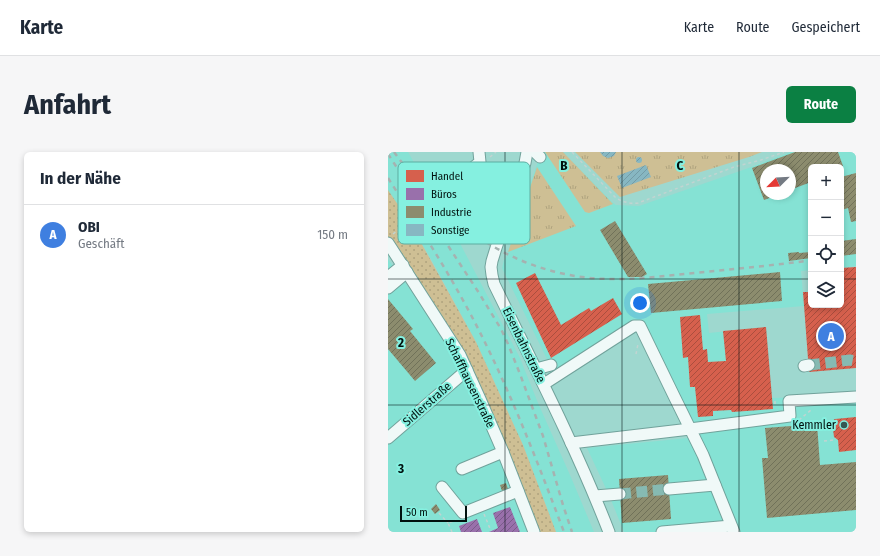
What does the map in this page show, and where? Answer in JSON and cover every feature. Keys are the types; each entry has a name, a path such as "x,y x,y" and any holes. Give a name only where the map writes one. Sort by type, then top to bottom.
{"street":[{"name":"Eisenbahnstraße","path":"525,162 527,152"},
{"name":"Eisenbahnstraße","path":"497,244 491,267 494,284 544,384 595,496 609,532"},
{"path":"388,263 395,253"},
{"path":"388,270 395,253"},
{"path":"388,277 395,253"},
{"path":"388,288 395,253"},
{"name":"Schaffhausenstraße","path":"395,253 456,349 467,370 503,452 534,532"},
{"path":"544,384 634,326 640,326 690,429 715,485 732,529 662,532"},
{"path":"536,370 551,365"},
{"name":"Sidlerstraße","path":"388,438 467,370"},
{"path":"571,443 790,416 789,401 856,397"},
{"path":"462,469 503,452"},
{"path":"669,489 715,485"},
{"path":"442,487 463,513 518,491"},
{"path":"595,496 620,494"}],"path":[{"path":"483,156 496,152"},
{"path":"572,152 616,198 633,204 734,167 765,159 784,152"},
{"path":"775,401 776,418"},
{"path":"796,423 814,407"},
{"path":"824,441 834,440 835,438"},
{"path":"481,506 491,531"},
{"path":"439,513 448,523 452,532"},
{"path":"448,523 459,519 463,513"}],"shaded area":[{"path":"388,152 408,152 414,162 398,162 398,206 388,191"},
{"path":"541,152 563,152 616,205 639,206 791,152 856,152 856,266 844,268 844,164 808,164 808,270 801,271 804,306 707,314 709,333 766,327 772,398 856,396 856,532 624,532 587,448 688,438 690,429 640,326 554,371 502,268 511,244 530,244 530,185"},
{"path":"422,244 460,244 520,358 594,532 556,532 523,445 476,342"},
{"path":"388,259 422,306 454,357 471,389 528,532 388,532"}],"green space":[{"path":"545,152 563,152 613,204 589,213 585,212"},
{"path":"575,152 762,152 620,197"},
{"path":"537,167 576,226 530,244 530,188"},
{"path":"388,190 398,205 398,244 422,244 476,342 523,445 556,532 534,532 480,399 388,243"},
{"path":"511,244 529,244 508,252"}],"building: Handel":[{"path":"856,267 856,368 809,372 803,292 808,292 808,308 844,308 844,268"},
{"path":"535,273 561,325 589,308 591,311 613,298 622,314 551,358 516,283"},
{"path":"700,315 703,350 707,349 708,362 726,361 723,331 766,327 773,409 732,412 731,410 713,411 713,416 698,417 695,387 690,387 688,357 683,358 680,317"},
{"path":"856,417 856,450 839,452 838,440 834,437 832,421 835,419"}],"building: Büros":[{"path":"510,507 520,532 489,532 498,528 493,513"},
{"path":"477,519 482,532 461,532 459,526"}],"building: Industrie":[{"path":"795,152 838,152 842,164 808,164 808,183 796,188 796,164 763,164"},
{"path":"760,165 760,189 752,168"},
{"path":"856,173 856,221 851,222 848,208 844,209 844,176"},
{"path":"615,221 647,274 642,277 628,277 600,230"},
{"path":"856,239 856,254 844,256 844,241"},
{"path":"808,252 808,258 789,261 788,253"},
{"path":"780,272 782,301 651,313 648,284"},
{"path":"388,299 413,329 410,331 436,363 415,381 388,349"},
{"path":"817,424 820,465 856,462 856,510 767,518 762,458 768,458 765,428"},
{"path":"668,475 671,519 622,523 619,479"},
{"path":"506,483 508,489 502,491 500,485"},
{"path":"436,504 440,510 435,514 431,509"}],"building: Sonstige":[{"path":"600,152 616,152 614,156 608,158 603,156"},
{"path":"639,157 642,160 639,163 636,160"},
{"path":"646,165 651,177 622,188 617,176"}],"tunnel":[{"path":"809,365 850,360 856,362"},
{"path":"620,494 669,489"}],"railway":[{"path":"394,152 402,162"},
{"path":"388,154 398,169"},
{"path":"388,178 398,194"},
{"path":"429,244 471,315 497,368 521,422 564,532"},
{"path":"447,244 501,329 508,344 543,436 572,532"},
{"path":"490,244 513,257 538,267 580,277 610,279 640,278 806,261"}],"place":[{"name":"OBI","path":"831,336"},
{"name":"Kemmler","path":"844,425"}]}
